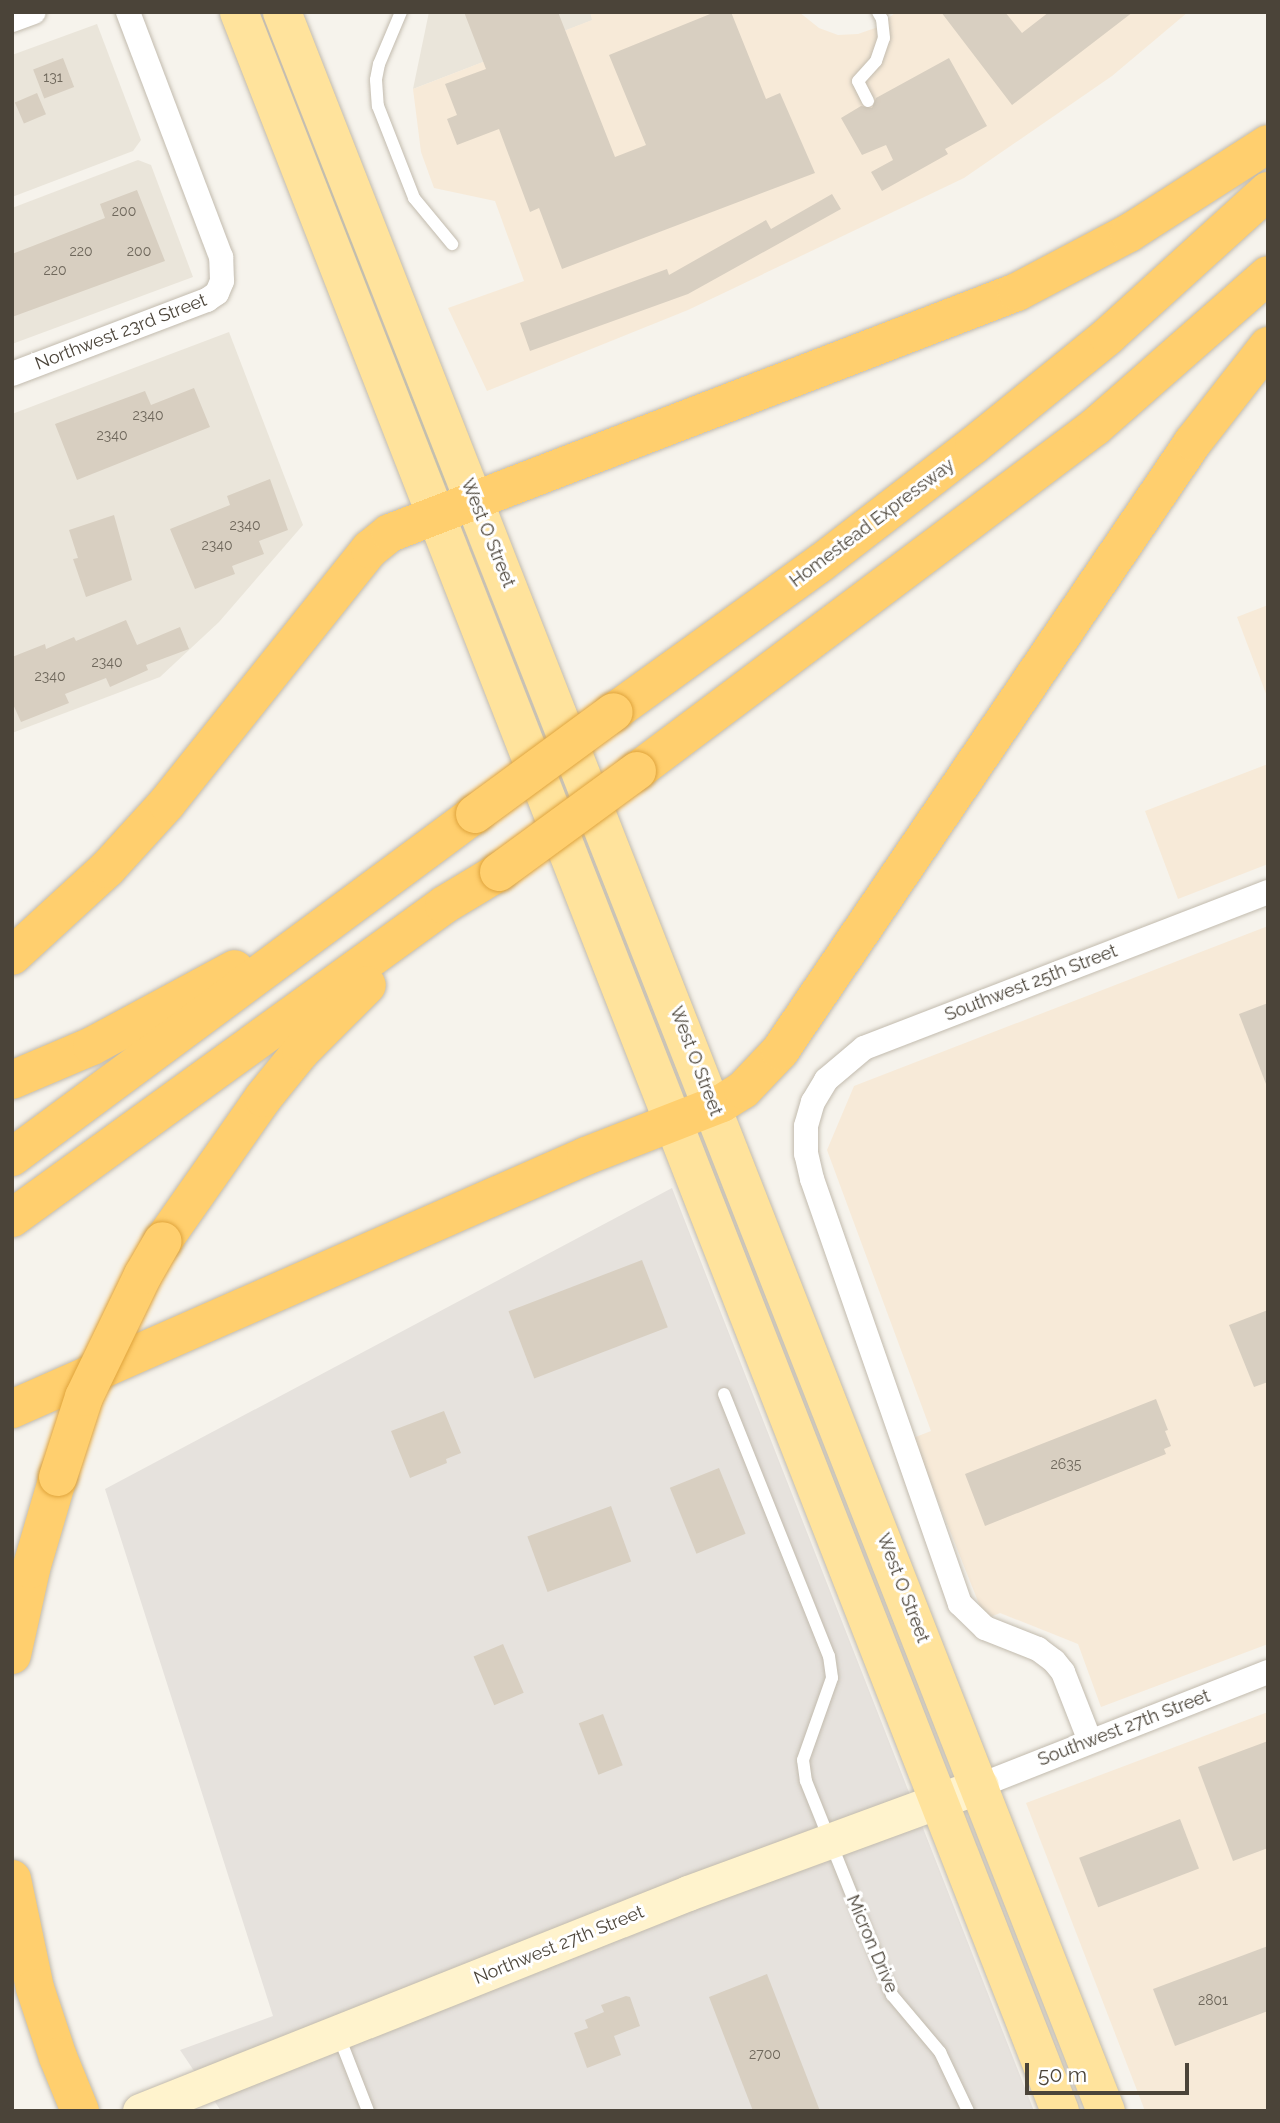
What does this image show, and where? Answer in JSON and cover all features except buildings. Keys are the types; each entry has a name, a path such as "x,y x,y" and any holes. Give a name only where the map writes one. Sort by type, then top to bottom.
{"highway":[{"path":"12,956 107,869 167,803 370,549 390,533 1017,292 1140,226 1268,144"},
{"name":"Homestead Expressway","path":"465,822 822,562 974,445 1108,336 1268,191"},
{"path":"12,1655 28,1581 84,1397 143,1275 163,1241 222,1154 301,1051 367,985 499,872 1095,427 1268,275"},
{"path":"12,1409 586,1157 714,1106 743,1090 780,1051 1192,442 1268,346"},
{"path":"12,1080 92,1046 220,978 465,822"},
{"path":"12,1157 465,822"},
{"path":"12,1218 444,905 499,872"},
{"path":"12,1879 35,1988 58,2057 80,2111"}],"main road":[{"path":"239,12 1060,2111"},
{"name":"West O Street","path":"282,12 981,1785 1106,2111"}],"street":[{"path":"12,20 34,12"},
{"name":"Northwest 23rd Street","path":"12,374 207,300 216,293 222,281 222,257 128,12"},
{"name":"Southwest 25th Street","path":"1090,1741 1063,1672 1055,1661 1038,1648 985,1628 960,1604 812,1179 806,1154 806,1126 813,1102 826,1080 864,1048 1268,892"},
{"name":"Southwest 27th Street","path":"981,1785 1268,1672"},
{"name":"Northwest 27th Street","path":"140,2111 676,1898 981,1785"}],"lane":[{"path":"401,12 379,64 376,80 378,106 414,198 452,244"},
{"path":"868,101 858,81 876,61 884,38 882,19 878,12"},
{"name":"Micron Drive","path":"724,1394 829,1656 832,1678 828,1696 803,1760 806,1781 892,1995 940,2052 968,2111"},
{"path":"338,2034 368,2111"}],"shaded area":[{"path":"429,12 590,12 593,20 413,89"},
{"path":"590,12 799,12 819,28 838,35 858,34 878,27 896,12 1188,12 1112,76 964,178 688,310 487,391 448,308 524,281 495,201 434,188 421,152 413,89 592,20"},
{"path":"97,24 141,140 133,151 12,197 12,55"},
{"path":"138,160 151,165 193,277 12,344 12,208"},
{"path":"229,332 303,525 219,622 160,677 12,733 12,414"},
{"path":"1268,605 1268,699 1237,617"},
{"path":"1268,764 1268,864 1178,899 1145,811"},
{"path":"1268,926 1268,1644 1101,1707 1078,1644 1000,1613 985,1619 913,1438 931,1431 827,1150 854,1086"},
{"path":"672,1188 1034,2111 221,2111 180,2050 273,2016 105,1489"},
{"path":"1268,1712 1268,2111 1145,2111 1026,1803"}],"green space":[{"path":"308,140 321,161 371,289 371,300 380,326 396,346 450,483 441,487"}]}
